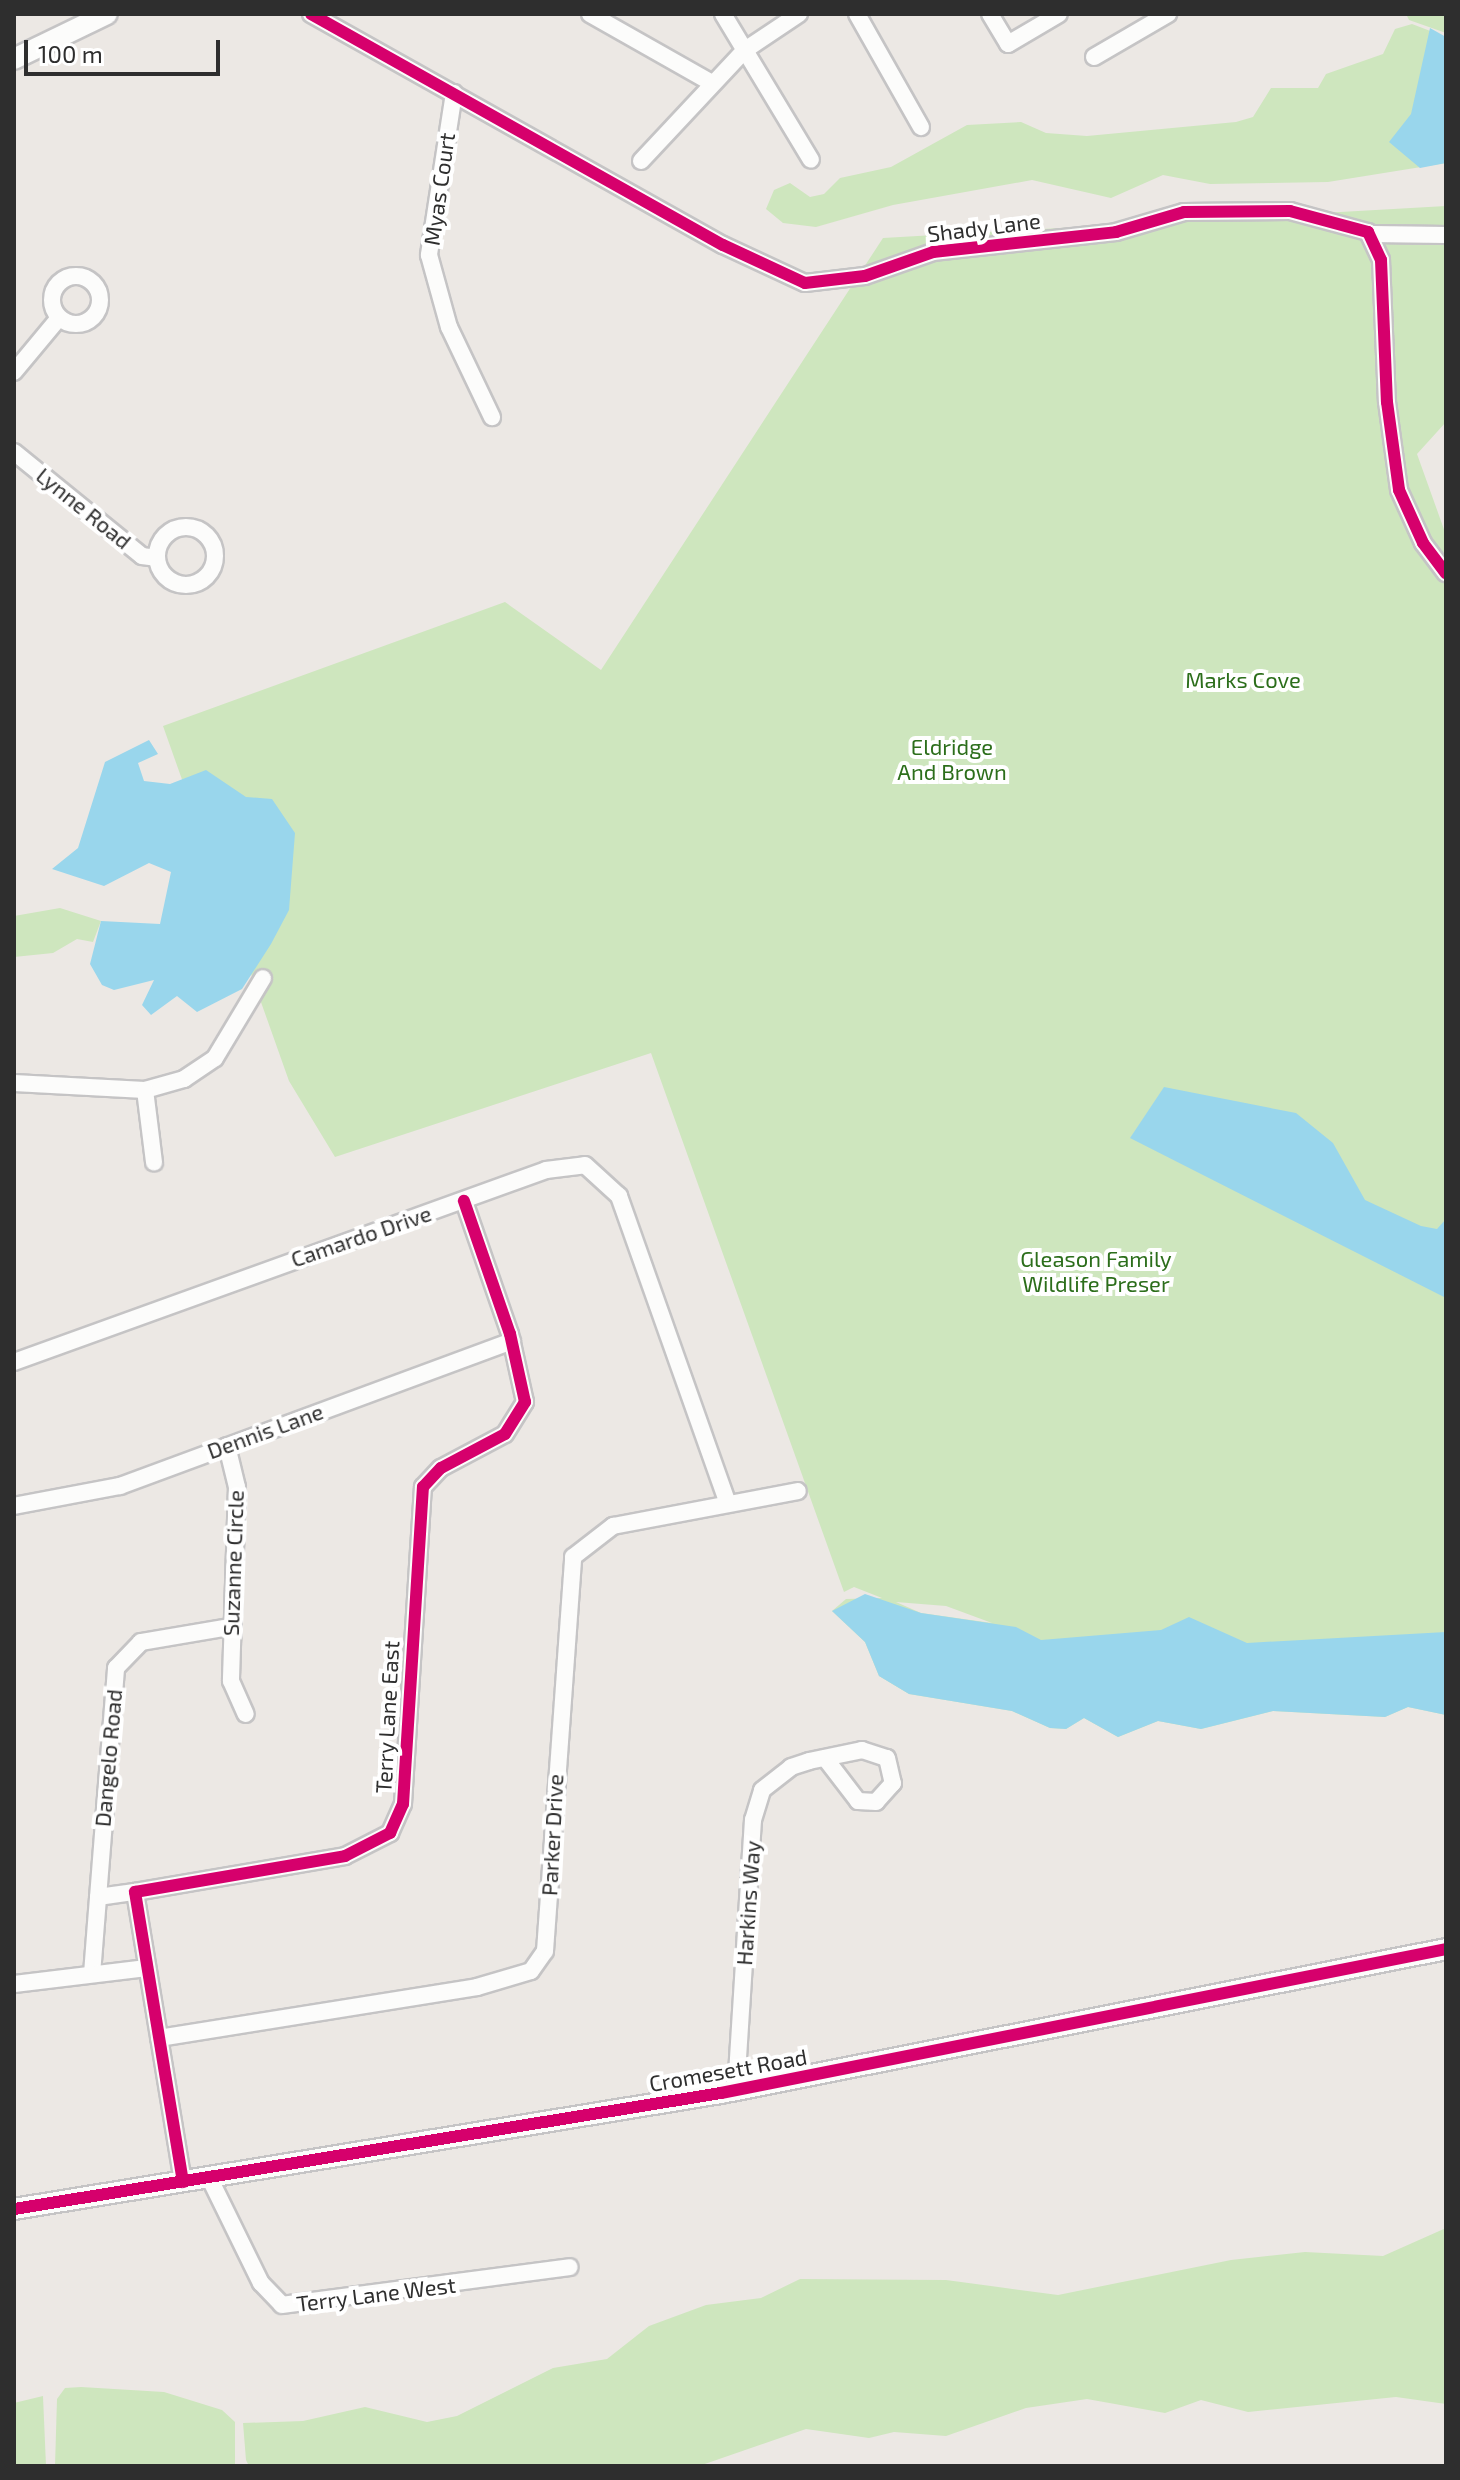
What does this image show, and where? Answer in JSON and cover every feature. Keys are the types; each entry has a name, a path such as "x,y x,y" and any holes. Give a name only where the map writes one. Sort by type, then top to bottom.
{"street":[{"path":"14,59 87,19 107,14"},
{"name":"Shady Lane","path":"311,14 723,245 805,283 865,276 933,252 1116,232 1184,212 1290,211 1372,234 1446,235"},
{"path":"590,14 712,83"},
{"path":"723,14 811,160"},
{"path":"641,161 745,50 799,14"},
{"path":"857,14 921,127"},
{"path":"990,14 1008,44 1059,14"},
{"path":"1094,57 1168,14"},
{"name":"Myas Court","path":"454,93 429,255 442,309 492,417"},
{"path":"1372,234 1381,260 1387,402 1399,490 1423,543 1446,573"},
{"path":"14,372 59,318"},
{"name":"Lynne Road","path":"14,452 142,556 156,558"},
{"path":"14,1083 145,1090 207,1066 263,978"},
{"path":"145,1090 154,1162"},
{"name":"Camardo Drive","path":"14,1362 572,1164 611,1182 728,1503"},
{"name":"Terry Lane East","path":"98,1897 345,1856 390,1833 403,1804 423,1487 441,1468 505,1434 523,1411 512,1341 464,1201"},
{"name":"Dennis Lane","path":"14,1506 120,1486 512,1341"},
{"name":"Suzanne Circle","path":"227,1446 237,1487 230,1627 231,1681 246,1714"},
{"name":"Parker Drive","path":"159,2038 477,1987 518,1978 538,1964 545,1951 573,1557 613,1526 798,1491"},
{"name":"Dangelo Road","path":"92,1974 116,1668 141,1642 230,1627"},
{"name":"Harkins Way","path":"736,2090 756,1804 781,1772 825,1758"},
{"path":"135,1892 183,2182"},
{"name":"Cromesett Road","path":"14,2209 736,2090 1446,1949"},
{"path":"14,1984 147,1968"},
{"name":"Terry Lane West","path":"209,2177 261,2283 282,2305 570,2267"}],"green space":[{"path":"1406,14 1446,14 1446,33 1409,20"},
{"path":"1412,24 1446,37 1446,163 1328,182 1210,184 1163,175 1111,198 1032,180 893,205 816,227 783,223 766,209 774,190 790,183 810,197 824,194 840,178 891,167 967,125 1021,122 1046,133 1087,136 1236,122 1253,117 1271,88 1318,88 1326,74 1383,54 1395,29"},
{"path":"1446,206 1446,422 1417,454 1446,535 1446,1715 1408,1707 1385,1717 1273,1711 1201,1729 1158,1721 1118,1737 1084,1718 1066,1729 1050,1728 1012,1711 909,1694 879,1676 865,1642 832,1611 846,1599 882,1598 854,1587 844,1592 651,1053 335,1157 289,1081 163,726 505,602 601,670 883,238","holes":["896,1602 946,1606 992,1623 921,1613"]},
{"path":"60,908 101,921 93,942 77,939 53,953 14,957 14,916"},
{"path":"1446,2228 1446,2404 1396,2397 1248,2412 1201,2400 1165,2413 1087,2399 1026,2408 946,2436 894,2432 869,2438 806,2429 699,2466 249,2466 246,2460 243,2423 303,2421 365,2407 427,2422 457,2416 553,2368 607,2359 649,2326 706,2305 761,2298 800,2279 946,2280 1058,2295 1231,2260 1305,2252 1383,2256"},
{"path":"65,2388 164,2392 222,2410 235,2422 235,2466 55,2466 57,2399"},
{"path":"43,2396 46,2466 14,2466 14,2403"}],"water":[{"path":"1430,28 1446,37 1446,163 1420,168 1389,142 1411,114"},
{"path":"149,740 158,754 138,763 144,781 170,784 206,770 246,797 272,799 295,833 289,910 271,944 242,989 197,1012 177,996 151,1015 142,1005 154,980 114,990 102,985 90,964 101,921 160,924 171,872 149,863 104,886 52,869 78,848 105,762"},
{"path":"1164,1087 1296,1113 1333,1143 1365,1200 1421,1226 1437,1229 1446,1219 1446,1298 1130,1138"},
{"path":"865,1594 921,1613 1016,1627 1041,1640 1161,1630 1189,1617 1247,1643 1446,1632 1446,1715 1408,1707 1385,1717 1273,1711 1201,1729 1158,1721 1118,1737 1084,1718 1066,1729 1050,1728 1012,1711 909,1694 879,1676 865,1642 832,1611"}],"cycle path":[{"path":"311,14 723,245 805,283 865,276 933,252 1116,232 1184,212 1290,211 1368,232 1381,260 1387,402 1399,490 1423,543 1446,573"},
{"path":"183,2182 135,1892 345,1856 390,1833 403,1804 423,1487 441,1468 505,1434 525,1402 510,1334 464,1201"},
{"path":"14,2209 721,2093 1446,1949"}],"park label":[{"name":"Marks Cove","path":"1243,680"},
{"name":"Eldridge And Brown","path":"952,758"},
{"name":"Gleason Family Wildlife Preser","path":"1096,1270"}]}
